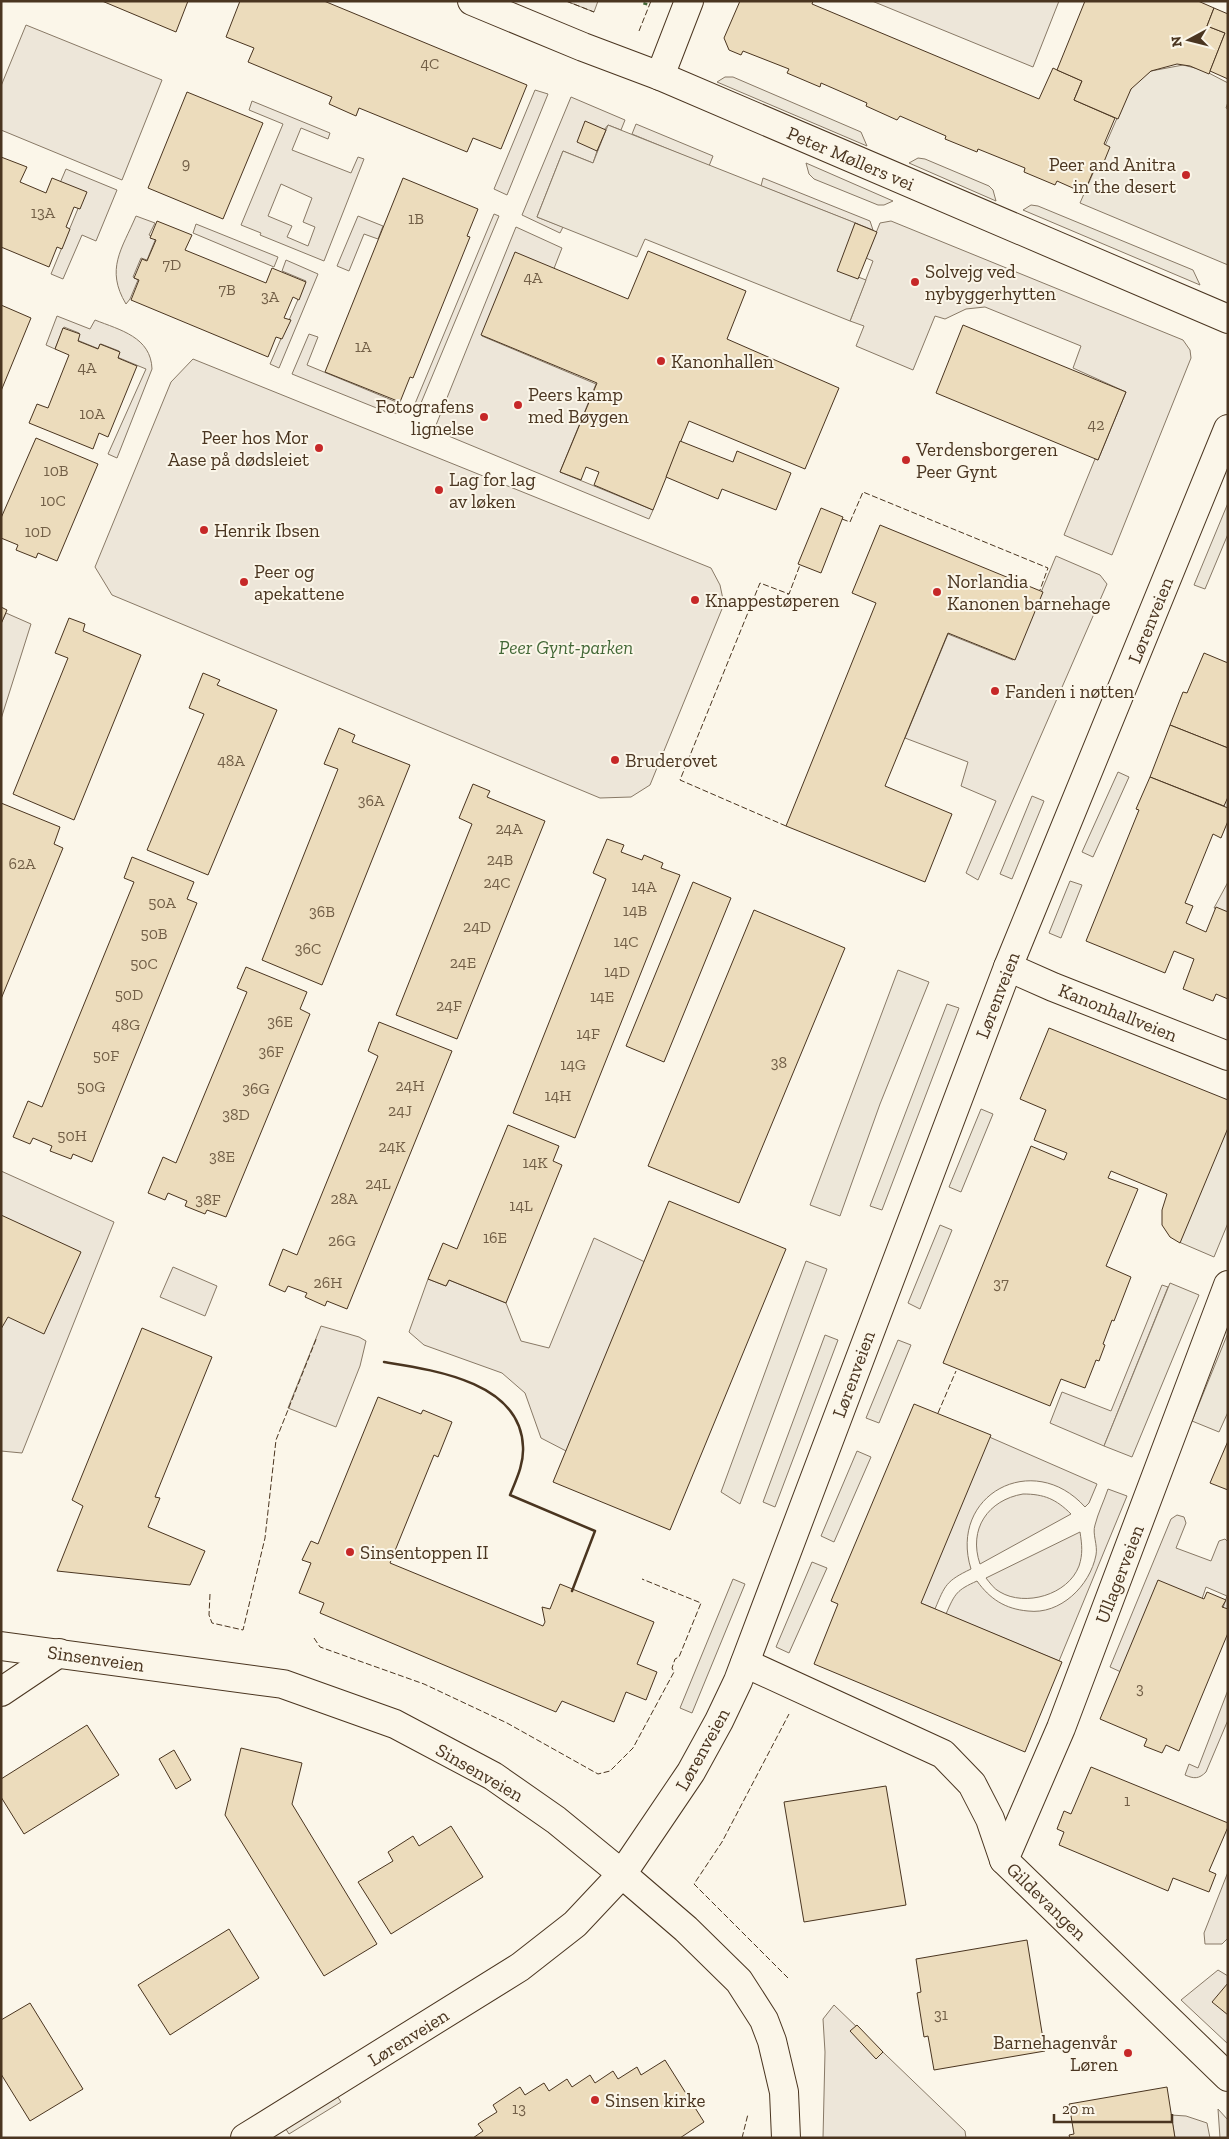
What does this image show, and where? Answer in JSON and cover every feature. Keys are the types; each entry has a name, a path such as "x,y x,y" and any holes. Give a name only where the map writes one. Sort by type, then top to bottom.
{"street":[{"name":"Peter Møllers vei","path":"472,1 583,47 660,76 1228,319"},
{"path":"660,76 689,1"},
{"name":"Lørenveien","path":"245,2138 520,1967 575,1924 622,1874 691,1772 719,1721 745,1663 1008,967 1228,429"},
{"name":"Kanonhallveien","path":"1008,967 1053,987 1228,1056"},
{"name":"Ullagerveien","path":"1004,1860 1061,1728 1228,1285"},
{"name":"Sinsenveien","path":"1,1646 283,1684 395,1724 493,1776 556,1820 622,1874 725,1965 739,1981 754,2002 769,2034 779,2066 784,2092 786,2138"},
{"path":"1,1692 59,1653"},
{"name":"Gildevangen","path":"745,1663 943,1754 972,1784 990,1819 1004,1860 1228,2077"}],"green space":[{"path":"566,1 598,1 594,12"},
{"path":"872,1 1059,1 1033,67"},
{"path":"26,25 162,80 122,180 1,130 1,86"},
{"path":"535,90 548,94 507,195 494,189"},
{"path":"571,97 625,120 621,130 608,125 604,130 593,163 563,151 537,217 563,227 560,233 522,215"},
{"path":"252,101 330,133 328,139 301,128 292,150 351,173 358,157 364,159 324,261 260,235 261,233 241,225 283,124 249,110","holes":["281,184 312,198 303,222 315,227 308,246 287,237 292,226 268,216"]},
{"path":"636,124 713,156 709,166 632,134"},
{"path":"66,169 117,190 96,241 82,235 63,279 51,274 84,194 60,183"},
{"path":"763,178 870,221 873,230 761,186"},
{"path":"494,214 499,216 421,403 406,412 389,413 292,374 309,334 318,337 307,365 411,408 414,406"},
{"path":"136,216 155,223 149,235 156,238 147,260 141,258 133,277 138,280 126,304 120,292 116,269 121,249"},
{"path":"358,216 383,226 378,239 364,234 349,271 337,266"},
{"path":"891,221 1183,340 1190,350 1191,358 1112,555 1064,535 1095,459 1098,460 1126,392 1073,368 1081,346 985,307 966,309 945,319 935,316 913,370 856,346 864,326 850,321 873,261 866,258 880,223"},
{"path":"196,224 278,257 274,267 193,233"},
{"path":"516,227 562,248 553,271 515,255 482,336 596,384 560,472 653,510 649,519 434,430"},
{"path":"286,260 318,274 279,368 270,364 306,281 282,271"},
{"path":"57,316 90,329 95,320 124,331 140,342 150,358 152,369 117,458 108,454 146,369 117,357 119,351 101,344 99,349 77,340 79,333 64,327 55,349 46,345"},
{"name":"Peer Gynt-parken","path":"193,359 711,568 720,585 724,604 650,785 631,797 600,798 112,595 95,567 171,382"},
{"path":"1056,556 1100,575 1107,584 978,880 966,873 996,801 961,786 968,762 905,738 948,634 1013,660"},
{"path":"6,613 31,624 1,719 1,623"},
{"path":"1228,882 1228,913 1214,908"},
{"path":"1,1171 114,1222 22,1453 1,1451"},
{"path":"594,1238 645,1262 568,1452 541,1438 525,1393 502,1373 424,1345 409,1332 428,1279 446,1286 449,1280 506,1303 521,1341 549,1348"},
{"path":"173,1267 217,1286 205,1316 160,1297"},
{"path":"1162,1285 1168,1287 1104,1446 1050,1423 1062,1392 1111,1411"},
{"path":"321,1326 359,1337 366,1341 360,1366 336,1427 288,1408"},
{"path":"987,1436 1097,1484 1089,1503 1085,1507 1064,1490 1042,1482 1020,1482 1000,1489 983,1502 972,1520 967,1543 971,1569 947,1584 935,1609 918,1602"},
{"path":"1108,1489 1127,1496 1059,1661 946,1614 957,1593 977,1581 993,1598 1005,1605 1020,1610 1040,1611 1062,1603 1072,1596 1093,1566 1096,1555 1094,1528"},
{"path":"1023,1494 1049,1498 1071,1514 980,1564 977,1539 979,1528 984,1518 1000,1503 1011,1497"},
{"path":"1177,1515 1184,1517 1186,1523 1176,1548 1211,1561 1219,1541 1225,1539 1228,1542 1228,1613 1222,1611 1227,1596 1206,1587 1201,1602 1121,1672 1110,1667 1171,1519"},
{"path":"1080,1532 1082,1549 1079,1566 1066,1584 1056,1591 1045,1596 1033,1598 1010,1596 992,1586 986,1578"},
{"path":"1228,1690 1228,1720 1206,1772 1196,1778 1185,1775 1189,1764 1198,1768"},
{"path":"1228,1872 1228,1938 1222,1944 1205,1944 1204,1933"},
{"path":"1218,1970 1228,1976 1228,2044 1181,2000"},
{"path":"834,2005 965,2131 966,2138 823,2138 825,2052 823,2019"},
{"path":"1218,2109 1228,2120 1228,2138 1220,2138"},
{"path":"1171,2115 1186,2116 1207,2123 1210,2138 1175,2138"}],"shaded area":[{"path":"1183,65 1203,70 1228,83 1228,102 1226,108 1228,109 1228,265 1080,203 1128,93 1137,81 1151,71"},
{"path":"725,77 733,77 861,132 867,146 717,82"},
{"path":"608,125 858,224 840,270 866,280 850,321 645,239 637,257 537,217 563,151 593,163"},
{"path":"918,158 925,159 989,186 993,190 996,201 909,163"},
{"path":"806,163 893,201 884,205 878,205 814,179 809,174"},
{"path":"1031,205 1038,206 1193,270 1200,285 1023,210"},
{"path":"1228,503 1228,534 1205,589 1194,585"},
{"path":"1118,772 1129,777 1093,857 1082,852"},
{"path":"1032,796 1044,801 1012,879 1000,874"},
{"path":"1070,881 1082,885 1061,938 1049,933"},
{"path":"898,970 929,982 880,1104 840,1216 810,1205"},
{"path":"947,1004 959,1008 882,1210 870,1206"},
{"path":"981,1109 993,1114 961,1192 949,1187"},
{"path":"1228,1125 1228,1223 1214,1257 1179,1242"},
{"path":"940,1225 952,1230 920,1309 908,1303"},
{"path":"806,1261 827,1269 740,1504 721,1492"},
{"path":"1170,1283 1199,1295 1132,1457 1104,1446"},
{"path":"1228,1333 1228,1412 1219,1432 1192,1421"},
{"path":"825,1335 838,1340 775,1507 763,1502"},
{"path":"898,1340 911,1345 879,1423 866,1418"},
{"path":"857,1451 871,1457 834,1542 821,1536"},
{"path":"812,1562 827,1568 789,1653 776,1647"},
{"path":"733,1579 745,1584 692,1713 680,1708"},
{"path":"334,2091 341,2102 289,2134 282,2123"}],"building":[{"path":"102,1 188,1 176,32"},
{"path":"240,1 324,1 527,85 501,149 473,138 467,152 359,108 356,116 329,104 332,97 248,62 254,48 226,37"},
{"path":"740,1 813,1 812,4 1039,99 1053,68 1082,81 1074,100 1115,118 1104,144 1110,147 1101,169 1095,167 1084,193 1057,181 1055,185 1024,172 1025,168 978,149 977,152 945,139 946,136 900,116 897,120 866,106 867,103 821,83 820,87 787,73 789,69 743,51 741,55 729,50 724,38"},
{"path":"1085,1 1198,1 1214,8 1207,26 1225,33 1209,74 1190,66 1177,64 1151,71 1131,89 1118,119 1074,100 1082,81 1057,70"},
{"path":"1214,8 1228,14 1228,79 1210,71 1225,33 1207,26"},
{"path":"187,92 263,123 223,219 148,188"},
{"path":"585,121 606,130 597,151 577,142"},
{"path":"1,157 27,167 20,182 46,193 52,178 87,192 80,209 74,207 66,227 70,229 62,249 57,247 49,267 1,247"},
{"path":"403,178 478,209 467,236 470,237 413,378 410,377 400,402 325,372"},
{"path":"157,221 192,235 185,250 266,283 272,268 306,282 299,300 293,297 284,318 291,320 282,339 276,337 268,357 131,300 139,280 134,278 142,259 147,261 156,240 150,238"},
{"path":"855,223 877,232 858,279 837,271"},
{"name":"Kanonhallen","path":"648,251 746,291 727,339 839,388 805,469 689,421 653,510 594,485 599,472 586,467 581,480 560,472 597,383 481,335 515,252 628,299"},
{"path":"1,305 31,318 1,391"},
{"path":"963,325 1126,392 1098,460 936,393"},
{"path":"63,328 80,334 78,341 98,349 100,344 120,352 118,358 137,366 108,437 99,433 93,449 29,423 37,404 48,408 69,355 55,349"},
{"path":"36,438 98,464 57,561 38,553 36,558 16,550 18,545 1,538 1,518"},
{"path":"680,441 733,462 737,451 791,473 776,510 722,489 718,499 666,477"},
{"path":"821,508 843,517 821,573 798,564"},
{"path":"880,525 1043,592 1015,660 948,633 885,786 952,814 925,882 786,826 876,603 852,593"},
{"path":"1,607 7,610 1,624"},
{"path":"69,618 85,624 83,631 141,655 74,820 13,794 68,658 55,653"},
{"path":"1204,653 1228,663 1228,748 1170,725 1183,692 1187,693"},
{"path":"203,673 220,680 217,685 277,710 208,875 147,850 204,714 189,708"},
{"path":"1170,725 1228,748 1228,797 1224,806 1150,777"},
{"path":"339,728 355,735 352,742 410,765 322,985 262,960 338,769 324,764"},
{"path":"1150,777 1228,808 1228,821 1221,838 1213,834 1185,903 1193,906 1186,923 1206,932 1216,907 1228,912 1228,999 1216,994 1213,1001 1183,989 1194,959 1174,951 1165,973 1086,941 1139,810 1136,809"},
{"path":"473,784 490,791 487,797 545,821 457,1039 396,1015 472,824 459,818"},
{"path":"1,803 60,827 54,844 63,848 1,999"},
{"path":"607,839 624,845 621,852 642,860 644,855 663,863 661,868 680,875 575,1138 513,1113 606,879 593,873"},
{"path":"132,857 194,882 187,899 197,903 92,1162 73,1154 71,1159 50,1151 52,1146 33,1138 30,1144 13,1137 28,1101 42,1107 134,882 124,878"},
{"path":"693,882 731,898 664,1062 626,1046"},
{"path":"754,910 845,948 739,1203 648,1166"},
{"path":"246,967 307,992 300,1009 310,1014 226,1217 207,1210 205,1214 185,1206 187,1201 168,1193 165,1200 148,1193 163,1157 176,1163 247,992 237,988"},
{"path":"379,1022 452,1051 347,1309 327,1301 325,1306 305,1297 307,1293 288,1286 285,1292 269,1285 283,1249 297,1255 378,1056 368,1051"},
{"path":"1049,1028 1228,1100 1228,1128 1180,1243 1170,1237 1162,1225 1162,1210 1167,1194 1111,1171 1108,1178 1138,1189 1106,1266 1131,1277 1114,1321 1112,1320 1099,1361 1096,1360 1085,1388 1061,1379 1050,1406 943,1363 1031,1146 1064,1160 1067,1153 1034,1140 1046,1110 1020,1099"},
{"path":"508,1125 559,1146 553,1161 562,1165 506,1303 449,1280 446,1286 428,1279 443,1243 457,1249"},
{"path":"669,1201 786,1249 670,1530 553,1482"},
{"path":"1,1215 81,1252 44,1334 8,1317 1,1329"},
{"path":"142,1328 212,1357 155,1497 160,1498 148,1527 205,1551 190,1585 57,1571 83,1506 72,1500"},
{"name":"Sinsentoppen II","path":"378,1397 421,1414 423,1410 452,1422 438,1457 434,1455 390,1563 543,1626 545,1622 542,1607 550,1609 560,1584 654,1622 637,1664 657,1672 646,1700 626,1692 614,1722 562,1701 556,1712 320,1613 324,1603 299,1593 311,1563 302,1560 311,1541 318,1544"},
{"path":"914,1404 991,1435 921,1603 1062,1662 1025,1752 814,1664 838,1604 831,1601"},
{"path":"1228,1441 1228,1490 1210,1483"},
{"path":"1158,1580 1204,1599 1207,1592 1226,1600 1222,1607 1228,1609 1228,1633 1179,1751 1166,1745 1162,1753 1144,1746 1147,1739 1100,1719"},
{"path":"87,1725 119,1775 24,1834 1,1797 1,1779"},
{"path":"241,1748 302,1763 292,1804 377,1944 324,1976 225,1815"},
{"path":"174,1750 191,1780 176,1789 159,1759"},
{"path":"1091,1767 1228,1823 1209,1871 1216,1874 1209,1892 1173,1878 1168,1891 1059,1845 1064,1832 1057,1829 1064,1811 1071,1814"},
{"path":"886,1786 906,1905 804,1922 784,1802"},
{"path":"451,1826 483,1877 391,1934 358,1882 393,1861 388,1852 413,1836 419,1846"},
{"path":"229,1929 259,1978 170,2035 138,1985"},
{"path":"1027,1940 1045,2051 934,2070 928,2036 924,2037 917,1993 921,1992 916,1959"},
{"path":"1228,1983 1228,2015 1212,2002"},
{"path":"30,2003 83,2089 30,2121 1,2074 1,2020"},
{"path":"857,2025 883,2052 876,2059 850,2031"},
{"name":"Sinsen kirke","path":"665,2060 704,2122 680,2138 473,2138 483,2131 478,2124 497,2112 493,2105 520,2087 525,2095 544,2083 549,2091 567,2079 572,2087 590,2075 595,2083 613,2071 618,2079 637,2067 641,2075"},
{"path":"1167,2087 1175,2138 1070,2138 1069,2135 1074,2134 1069,2104"}],"hedge":[{"path":"645,5 646,1"}],"fence":[{"path":"566,1 594,12"},
{"path":"639,31 651,1"},
{"path":"842,519 850,522 863,492 1048,568 1040,590"},
{"path":"787,594 789,594 800,565"},
{"path":"786,826 680,780 760,583 789,594"},
{"path":"210,1594 209,1615 212,1623 243,1630 265,1538 276,1440 317,1337"},
{"path":"938,1413 956,1371"},
{"path":"314,1638 320,1647 424,1684 507,1723 598,1774 610,1771 633,1748 674,1672 672,1668 675,1659 679,1657 701,1603 642,1579"},
{"path":"788,1978 694,1884 722,1842 789,1714"},
{"path":"742,2138 748,2114"}],"wall":[{"path":"384,1362 449,1375 472,1383 491,1394 507,1407 519,1425 523,1447 521,1466 510,1495 595,1531 572,1591"}],"place":[{"name":"Peer and Anitra in the desert","path":"1186,175"},
{"name":"Solvejg ved nybyggerhytten","path":"915,282"},
{"name":"Kanonhallen","path":"661,361"},
{"name":"Peers kamp med Bøygen","path":"518,405"},
{"name":"Fotografens lignelse","path":"484,417"},
{"name":"Peer hos Mor Aase på dødsleiet","path":"319,448"},
{"name":"Verdensborgeren Peer Gynt","path":"906,460"},
{"name":"Lag for lag av løken","path":"439,490"},
{"name":"Henrik Ibsen","path":"204,530"},
{"name":"Peer og apekattene","path":"244,582"},
{"name":"Norlandia Kanonen barnehage","path":"937,592"},
{"name":"Knappestøperen","path":"695,600"},
{"name":"Fanden i nøtten","path":"995,691"},
{"name":"Bruderovet","path":"615,760"},
{"name":"Sinsentoppen II","path":"350,1552"},
{"name":"Barnehagenvår Løren","path":"1128,2053"},
{"name":"Sinsen kirke","path":"595,2100"}]}
